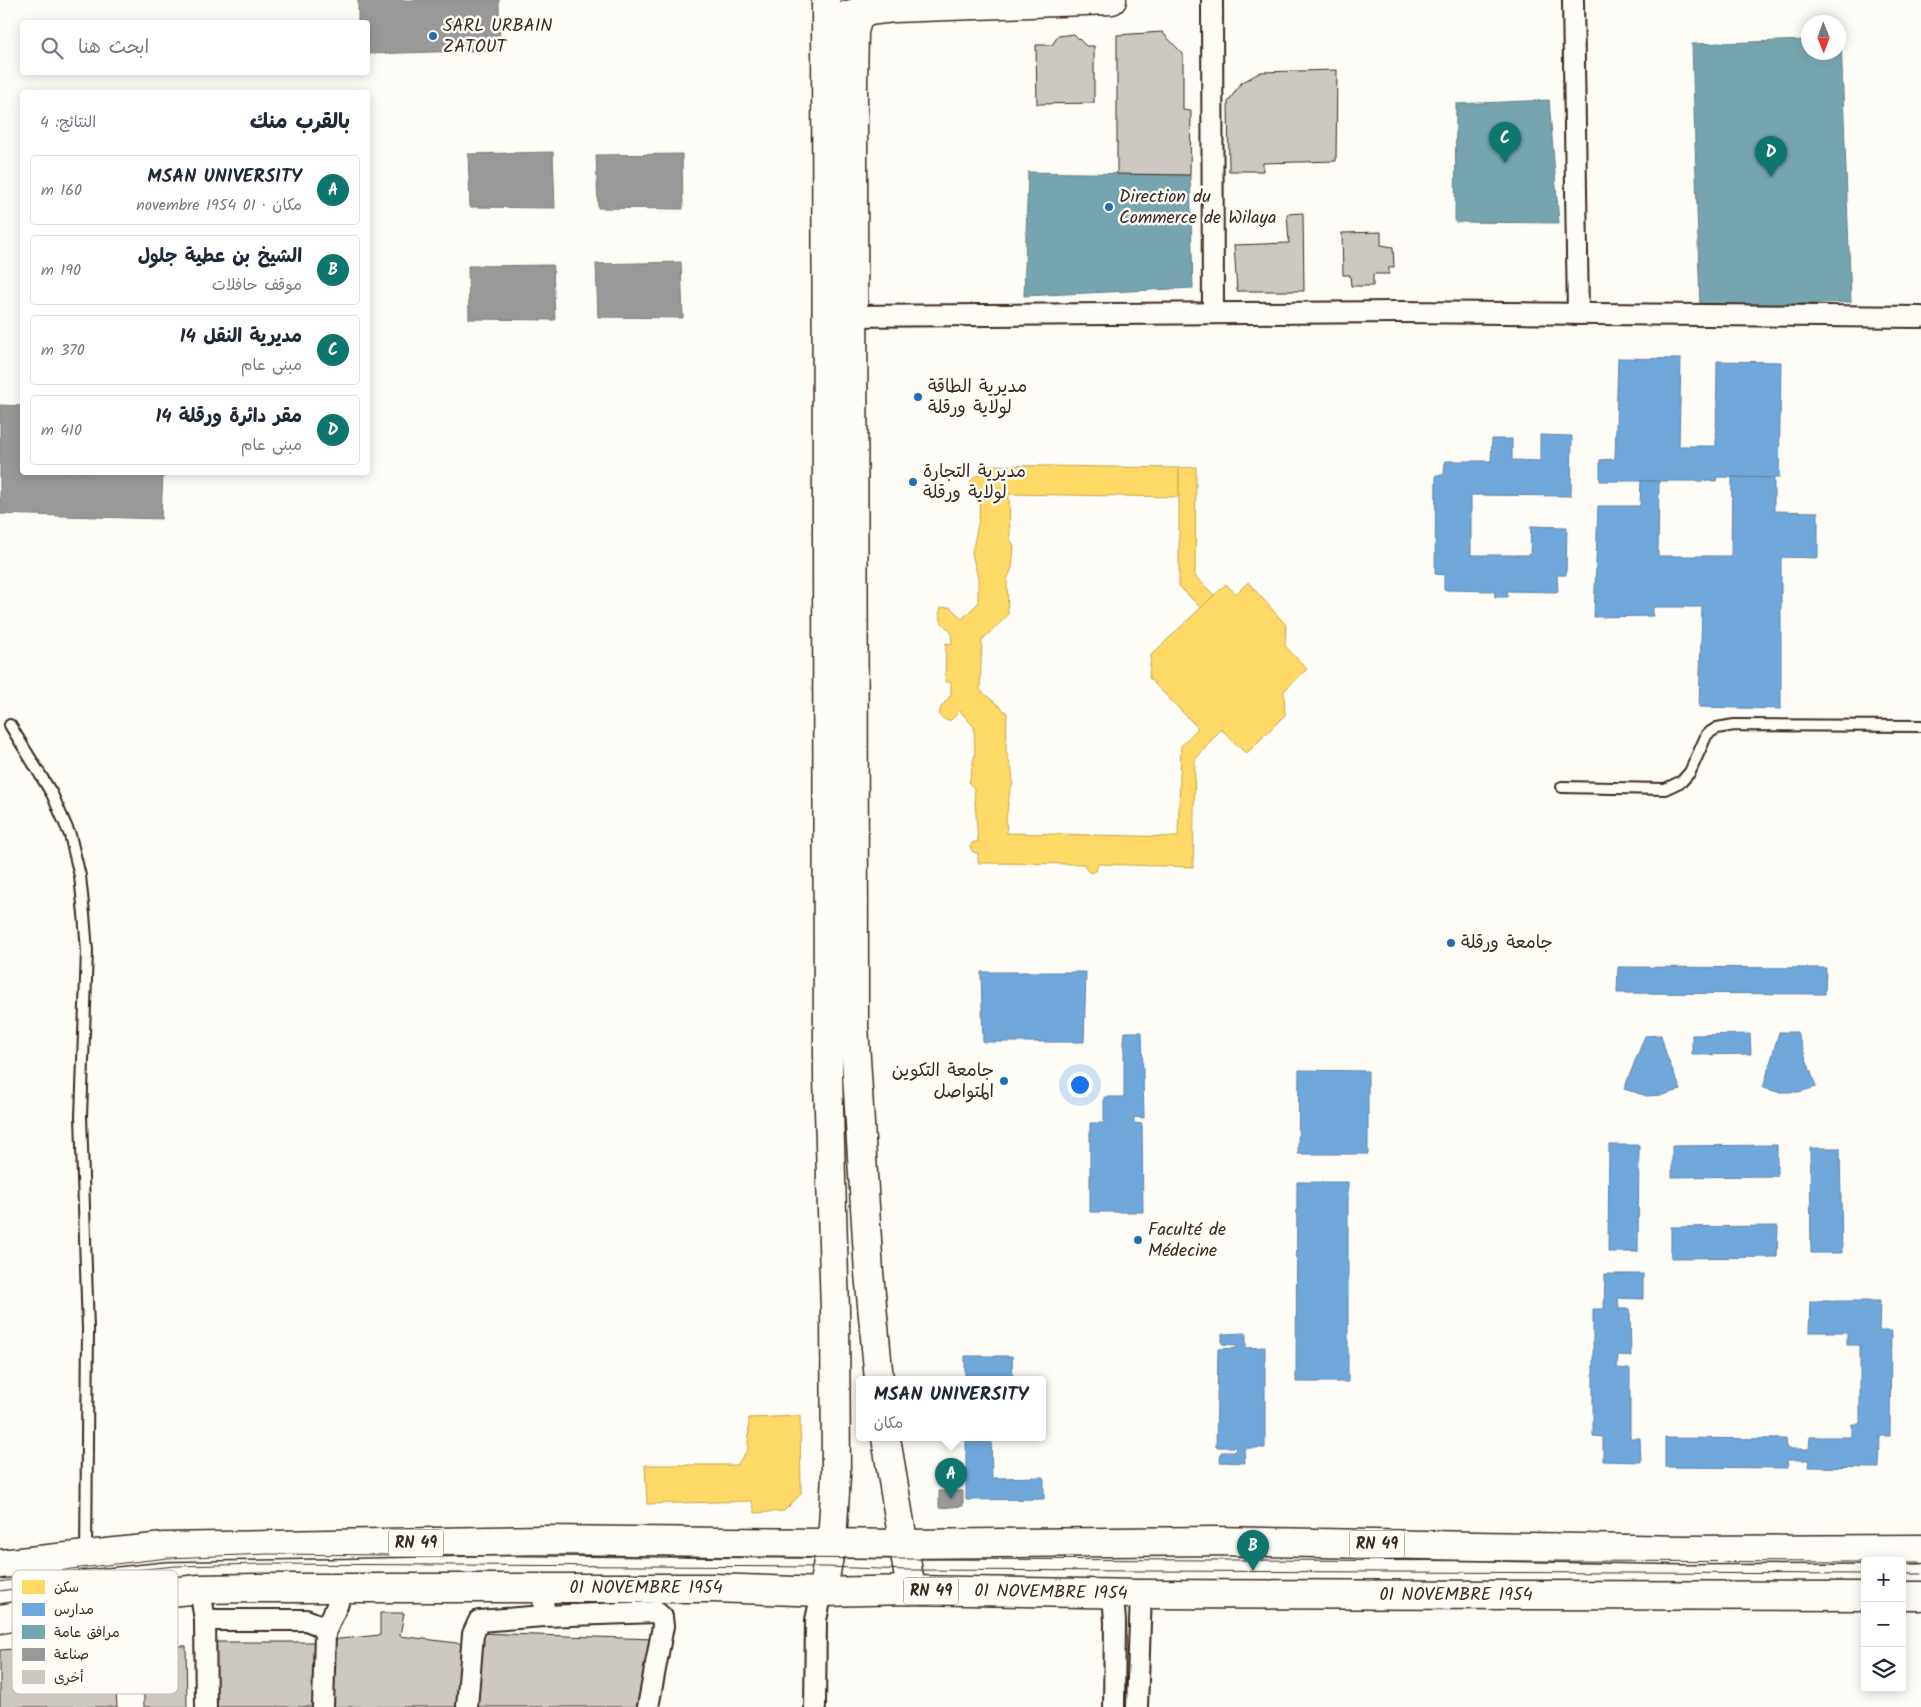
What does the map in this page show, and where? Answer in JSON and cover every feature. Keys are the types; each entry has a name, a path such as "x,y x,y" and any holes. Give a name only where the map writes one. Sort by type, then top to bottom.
{"main road":[{"path":"836,9 1112,0"},
{"path":"853,43 875,18 894,8"},
{"path":"836,9 853,43 855,1035 870,1273 879,1376"},
{"path":"822,1592 832,1542 836,1476 835,1321 828,1077 827,316 836,9"},
{"path":"827,766 854,765"},
{"path":"828,945 854,945"},
{"path":"887,1441 911,1590"},
{"name":"RN 49","path":"0,1564 164,1547 544,1540 904,1544 1214,1542 1683,1550 1921,1549"},
{"name":"01 NOVEMBRE 1954","path":"178,1591 200,1589 341,1587 713,1588 822,1592 911,1590 1141,1594 1861,1596"},
{"path":"1906,1596 1921,1596"}],"street":[{"path":"1212,0 1213,313"},
{"path":"1573,0 1578,314"},
{"path":"827,316 1213,313 1921,317"},
{"path":"323,1707 325,1633 338,1603 341,1587"},
{"path":"543,1588 544,1616"},
{"path":"200,1589 205,1620 206,1707"},
{"path":"815,1707 816,1620 822,1592"},
{"path":"1113,1593 1115,1622 1114,1707"},
{"path":"1137,1707 1138,1632 1141,1594"},
{"path":"467,1707 473,1634 479,1620 656,1612 662,1617 663,1626 648,1707"},
{"path":"205,1620 306,1620 319,1625 325,1633"}],"lane":[{"path":"10,725 52,794 70,835 80,876 84,914 87,951 81,1116 88,1330 86,1554"},
{"path":"1562,787 1665,789 1682,781 1690,772 1707,734 1717,728 1734,725 1921,726"}],"building: سكن":[{"path":"981,465 1179,468 1179,497 1009,494 1010,539 1014,546 1012,568 1007,580 1008,615 982,640 980,690 1007,713 1006,751 1012,771 1013,784 1010,789 1006,821 1007,833 1178,837 1181,746 1198,728 1149,678 1151,655 1226,584 1236,594 1248,582 1286,625 1285,646 1307,669 1284,691 1285,715 1246,754 1221,729 1195,760 1193,867 1098,864 1096,871 1090,873 1084,864 978,863 978,853 973,852 970,847 973,842 978,842 974,788 969,783 975,753 974,727 960,711 951,720 945,720 939,715 941,707 951,695 951,682 945,682 946,643 952,644 951,632 942,623 939,614 941,608 950,607 962,619 978,603 978,578 972,553 979,519 980,489 975,488 970,482 975,476 980,475"},
{"path":"1196,467 1195,576 1214,595 1201,608 1179,586 1179,468"},
{"path":"800,1416 801,1494 784,1511 755,1513 752,1501 647,1504 645,1465 737,1465 748,1449 749,1418"}],"building: مدارس":[{"path":"1618,358 1681,359 1679,446 1716,446 1717,361 1781,362 1779,478 1717,477 1716,481 1600,481 1600,460 1615,459"},
{"path":"1540,435 1572,436 1571,496 1471,495 1471,555 1530,555 1531,526 1567,527 1566,575 1557,575 1558,592 1507,591 1508,597 1495,597 1494,591 1444,590 1444,575 1435,574 1436,475 1444,475 1445,461 1491,461 1492,439 1512,439 1512,460 1540,461"},
{"path":"1732,477 1774,478 1774,511 1818,512 1818,558 1781,557 1781,709 1699,707 1702,607 1653,607 1653,616 1594,617 1598,506 1640,506 1641,481 1659,481 1658,556 1731,556"},
{"path":"1618,967 1826,968 1825,994 1617,993"},
{"path":"981,972 1086,972 1084,1042 983,1042"},
{"path":"1124,1032 1142,1032 1144,1118 1134,1117 1134,1123 1142,1124 1143,1212 1090,1212 1090,1123 1104,1123 1104,1097 1124,1097"},
{"path":"1779,1032 1797,1032 1816,1087 1799,1092 1778,1092 1763,1088"},
{"path":"1750,1034 1751,1054 1692,1055 1692,1035"},
{"path":"1661,1035 1667,1057 1681,1090 1662,1095 1647,1096 1624,1089 1645,1036"},
{"path":"1299,1070 1368,1071 1368,1154 1298,1154"},
{"path":"1609,1145 1639,1145 1638,1252 1608,1252"},
{"path":"1777,1145 1777,1176 1672,1177 1672,1146"},
{"path":"1810,1148 1840,1148 1842,1253 1811,1253"},
{"path":"1297,1182 1348,1182 1348,1382 1296,1382"},
{"path":"1778,1226 1777,1257 1671,1258 1671,1227"},
{"path":"1605,1274 1643,1274 1643,1299 1618,1298 1619,1309 1630,1309 1631,1356 1618,1355 1617,1368 1630,1369 1630,1438 1640,1438 1641,1462 1603,1461 1603,1437 1593,1436 1593,1309 1604,1309"},
{"path":"1810,1301 1880,1301 1879,1331 1891,1331 1890,1436 1880,1436 1879,1468 1808,1467 1809,1460 1787,1460 1788,1468 1665,1467 1665,1438 1786,1439 1787,1449 1809,1449 1810,1437 1852,1437 1852,1424 1860,1424 1860,1345 1847,1345 1847,1332 1809,1332"},
{"path":"1246,1333 1246,1348 1265,1347 1265,1448 1244,1448 1245,1463 1220,1462 1221,1452 1235,1452 1236,1447 1216,1447 1218,1349 1236,1348 1237,1345 1222,1344 1222,1334"},
{"path":"965,1356 1012,1356 1013,1376 965,1376"},
{"path":"966,1441 991,1441 992,1478 1044,1477 1044,1499 966,1500"}],"building: مرافق عامة":[{"path":"1801,40 1801,60 1842,60 1851,302 1700,307 1692,44"},
{"path":"1549,100 1559,223 1455,222 1456,104"},
{"name":"Direction du Commerce de Wilaya","path":"1028,172 1190,175 1193,288 1024,296"}],"building: صناعة":[{"name":"SARL URBAIN ZATOUT","path":"358,0 499,0 500,50 370,54 370,20 358,20"},
{"path":"553,152 555,208 470,207 468,154"},
{"path":"682,154 683,209 598,208 596,155"},
{"path":"681,262 683,318 598,317 596,264"},
{"path":"553,265 555,320 469,319 468,266"},
{"path":"0,405 20,406 20,475 163,475 161,519 0,514"},
{"path":"939,1491 963,1491 963,1506 939,1508"}],"building: أخرى":[{"path":"1162,32 1183,54 1183,110 1191,111 1190,175 1117,174 1117,35"},
{"path":"1074,34 1086,46 1094,46 1094,103 1037,104 1036,45 1052,45 1058,36"},
{"path":"1337,70 1336,161 1263,163 1263,171 1229,171 1228,102 1241,83 1261,72"},
{"path":"1303,213 1304,291 1237,291 1234,245 1289,243 1287,214"},
{"path":"1381,232 1381,245 1393,247 1394,267 1389,267 1389,274 1373,274 1373,286 1351,286 1350,275 1343,275 1342,233"},
{"path":"380,1613 404,1613 400,1636 465,1644 461,1707 330,1707 330,1640 380,1635"},
{"path":"477,1633 655,1639 636,1707 472,1707"},
{"path":"212,1642 315,1642 314,1707 215,1707"},
{"path":"178,1646 186,1646 187,1707 144,1707 144,1694 178,1694"},
{"path":"12,1649 12,1694 116,1694 117,1707 0,1707 0,1650"}],"tram line":[{"path":"66,1570 168,1558 267,1554 906,1559 1861,1562"},
{"path":"1906,1562 1921,1562"},
{"path":"134,1570 176,1566 265,1564 827,1567 908,1570 1861,1574"},
{"path":"1906,1574 1921,1574"},
{"path":"0,1582 12,1580"},
{"path":"0,1591 12,1589"}],"place":[{"name":"SARL URBAIN ZATOUT","path":"433,36"},
{"name":"مديرية النقل 14","path":"1505,163"},
{"name":"مقر دائرة ورقلة 14","path":"1771,177"},
{"name":"Direction du Commerce de Wilaya","path":"1109,207"},
{"name":"مديرية الطاقة لولاية ورقلة","path":"918,397"},
{"name":"مديرية التجارة لولاية ورقلة","path":"913,482"},
{"name":"جامعة ورقلة","path":"1451,943"},
{"name":"جامعة التكوين المتواصل","path":"1004,1081"},
{"name":"Faculté de Médecine","path":"1138,1240"},
{"name":"MSAN UNIVERSITY","path":"951,1499"},
{"name":"الشيخ بن عطية جلول","path":"1253,1571"}]}
